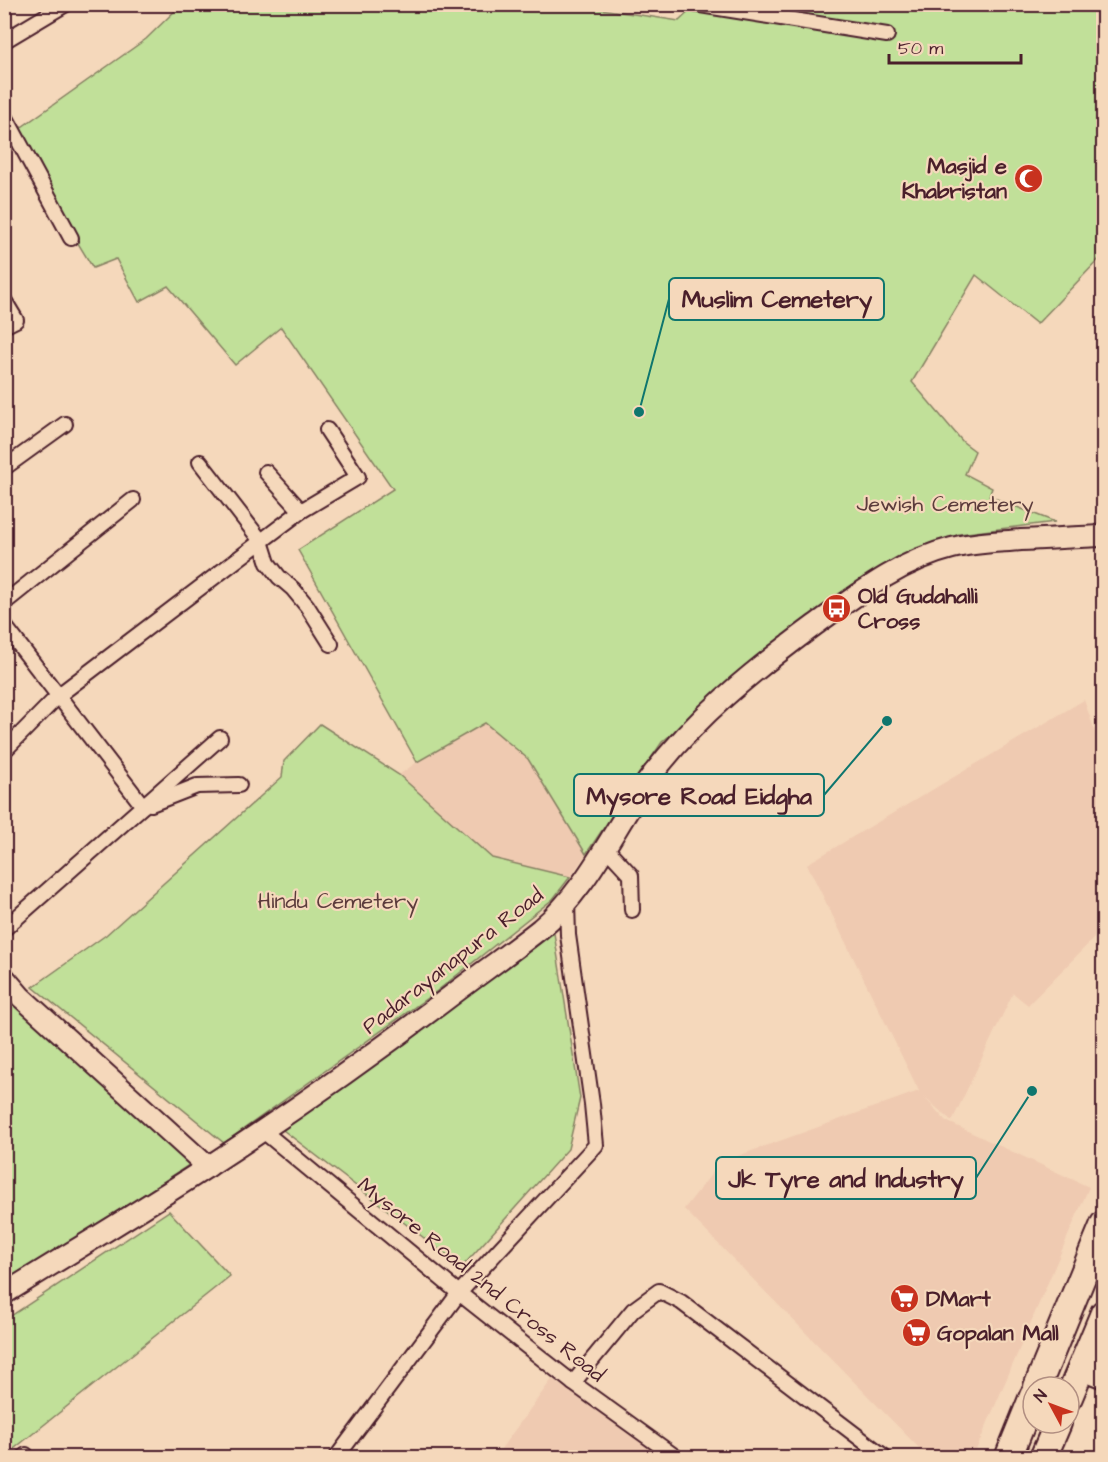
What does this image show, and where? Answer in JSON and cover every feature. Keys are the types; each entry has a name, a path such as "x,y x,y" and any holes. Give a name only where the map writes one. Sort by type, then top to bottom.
{"highway":[{"path":"1042,1375 1104,1224"},
{"path":"1081,1385 1092,1374 1104,1313"},
{"path":"1008,1458 1021,1426"},
{"path":"1043,1458 1053,1435"}],"street":[{"path":"4,41 66,4"},
{"path":"694,4 887,35"},
{"path":"4,114 71,238"},
{"path":"4,300 16,320 4,326"},
{"path":"4,468 65,424"},
{"path":"4,751 59,695 261,541 301,512 358,477 327,430"},
{"path":"200,462 261,541 268,563 307,606 331,644"},
{"path":"266,472 301,512"},
{"path":"4,603 134,500"},
{"name":"Padarayanapura Road","path":"4,1294 208,1167 348,1071 537,931 567,903 582,884 650,778 694,726 720,700 779,652 865,589 905,566 956,547 984,542 1104,536"},
{"path":"4,625 143,806"},
{"path":"4,929 220,738"},
{"path":"143,806 196,786 239,785"},
{"path":"605,847 631,875 633,910"},
{"path":"336,1458 459,1293 596,1145 568,935 567,903"},
{"path":"4,977 21,997 208,1167"},
{"name":"Mysore Road 2nd Cross Road","path":"262,1130 459,1293 573,1383 672,1456"},
{"path":"573,1383 633,1310 659,1291 681,1302 886,1458"}],"shaded area":[{"path":"1084,700 1103,754 1103,929 1028,1005 1013,993 952,1121 925,1098 946,1121 1089,1187 973,1457 928,1457 684,1209 721,1162 919,1091 807,864"},
{"path":"485,723 528,759 586,854 570,877 492,858 399,775 417,762"},
{"path":"552,1379 660,1457 495,1457"}],"green space":[{"name":"Jewish Cemetery","path":"568,4 679,21 697,4 1103,5 1103,255 1037,324 976,275 912,382 963,442 975,451 965,474 992,488 989,496 1055,522 959,534 890,564 837,597 662,742 586,854 528,759 485,723 417,762 298,550 393,489 281,327 235,365 168,286 139,302 116,259 93,268 12,134 146,39 181,5"},
{"name":"Hindu Cemetery","path":"320,724 399,775 492,858 570,877 553,899 437,991 224,1143 33,987 106,935 282,777 284,761"},
{"path":"554,933 580,1098 568,1149 462,1267 283,1130"},
{"path":"10,991 192,1163 5,1286 4,995"},
{"path":"169,1211 230,1276 5,1456 5,1320"}],"place":[{"name":"Masjid e Khabristan","path":"1028,179"},
{"name":"Muslim Cemetery","path":"639,412"},
{"name":"Old Gudahalli Cross","path":"837,609"},
{"name":"Mysore Road Eidgha","path":"887,721"},
{"name":"Jk Tyre and Industry","path":"1032,1091"},
{"name":"DMart","path":"905,1299"},
{"name":"Gopalan Mall","path":"916,1333"}]}
